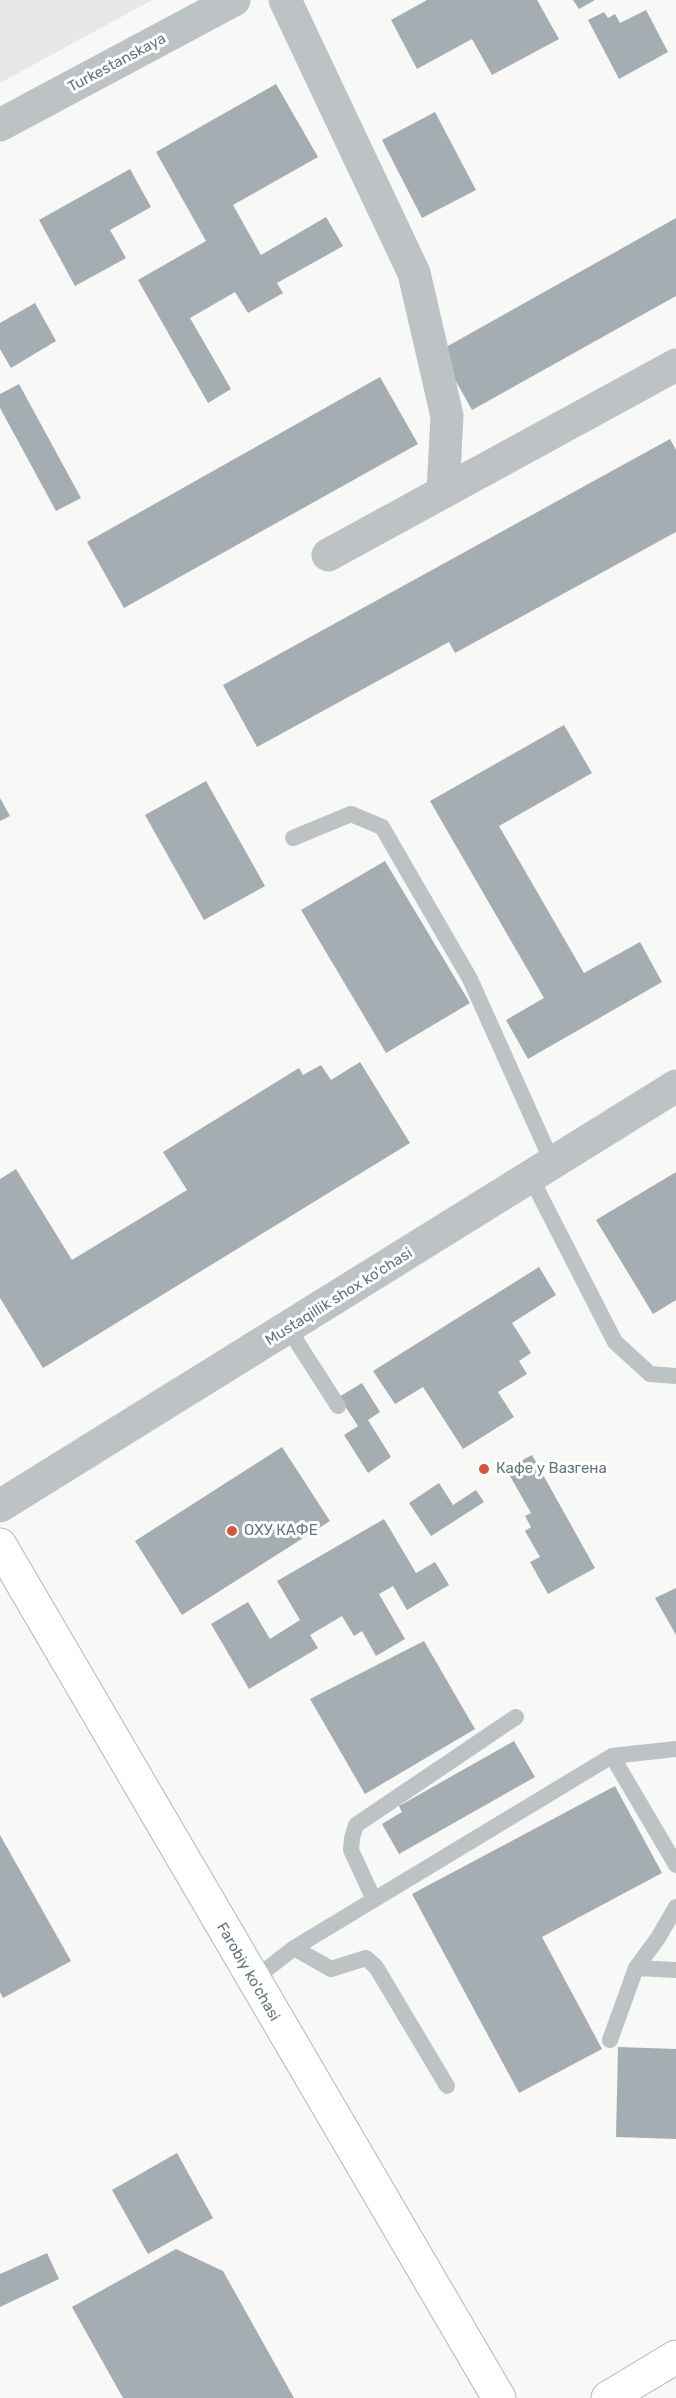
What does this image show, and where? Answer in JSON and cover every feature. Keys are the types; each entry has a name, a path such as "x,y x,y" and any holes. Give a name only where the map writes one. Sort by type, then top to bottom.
{"main road":[{"name":"Farobiy ko'chasi","path":"0,1545 498,2398"},
{"path":"608,2398 676,2357"}],"street":[{"name":"Turkestanskaya","path":"0,125 234,0"},
{"path":"285,0 414,273 447,416 442,492"},
{"path":"328,555 676,365"},
{"name":"Mustaqillik shox ko'chasi","path":"0,1506 676,1086"}],"lane":[{"path":"293,838 351,814 382,827 470,979 542,1171 615,1342 650,1374 676,1376"},
{"path":"288,1328 338,1406"},
{"path":"374,1900 351,1850 356,1825 516,1717"},
{"path":"253,1980 294,1948 612,1756 676,1749"},
{"path":"612,1756 676,1865"},
{"path":"610,2040 636,1968 658,1938 676,1907"},
{"path":"294,1948 331,1969 366,1958 376,1967 447,2086"},
{"path":"636,1968 676,1970"}],"shaded area":[{"path":"0,0 152,0 0,83"}],"building":[{"path":"427,0 537,0 559,39 492,75 472,39 417,69 391,20"},
{"path":"573,0 595,0 579,9"},
{"path":"646,10 668,52 619,79 588,20 604,12 608,18 615,14 620,23"},
{"path":"276,84 318,157 233,205 261,255 326,217 343,246 277,283 283,293 248,313 235,292 190,318 231,389 208,403 138,280 206,241 156,152"},
{"path":"435,112 476,190 422,218 382,140"},
{"path":"130,169 151,207 110,230 126,258 75,286 39,220"},
{"path":"676,218 676,296 472,410 439,351"},
{"path":"35,303 56,341 11,368 0,349 0,323"},
{"path":"380,377 418,444 124,608 87,542"},
{"path":"19,384 81,498 56,511 0,408 0,394"},
{"path":"670,439 676,450 676,532 455,653 449,642 257,747 223,685"},
{"path":"564,725 592,773 499,826 584,973 640,942 662,982 528,1059 506,1020 544,998 430,801"},
{"path":"206,781 265,886 204,920 145,815"},
{"path":"0,798 10,816 0,821"},
{"path":"385,861 470,1003 386,1053 301,910"},
{"path":"360,1062 410,1143 43,1368 0,1298 0,1179 16,1169 72,1260 187,1190 163,1152 299,1068 303,1075 321,1065 331,1080"},
{"path":"676,1172 676,1300 653,1314 596,1220"},
{"path":"539,1267 556,1295 512,1323 531,1353 519,1361 527,1374 498,1392 514,1417 463,1449 423,1387 395,1404 373,1371"},
{"path":"362,1383 380,1412 368,1420 391,1457 368,1473 344,1435 358,1426 339,1397"},
{"name":"ОХУ КАФЕ","path":"282,1447 330,1521 182,1615 135,1541"},
{"path":"532,1455 595,1568 548,1594 530,1562 540,1557 525,1531 531,1527 525,1516 531,1513 506,1469"},
{"path":"439,1483 453,1505 476,1490 484,1502 431,1536 409,1503"},
{"path":"384,1519 416,1573 435,1562 449,1585 407,1610 393,1586 379,1594 405,1639 376,1656 362,1631 354,1636 342,1616 310,1635 318,1648 249,1689 211,1624 248,1602 270,1639 300,1620 277,1581"},
{"path":"676,1588 676,1635 655,1598"},
{"path":"424,1641 475,1729 365,1794 310,1699"},
{"path":"514,1741 535,1777 399,1854 382,1824 402,1812 399,1806"},
{"path":"615,1786 662,1873 542,1937 602,2049 519,2093 412,1894"},
{"path":"0,1835 71,1961 3,1998 0,1992"},
{"path":"618,2047 676,2049 676,2139 616,2137"},
{"path":"177,2153 213,2218 148,2254 112,2190"},
{"path":"176,2249 223,2271 294,2398 123,2398 72,2307"},
{"path":"47,2253 59,2279 0,2307 0,2274"}],"place":[{"name":"Кафе у Вазгена","path":"484,1469"},
{"name":"ОХУ КАФЕ","path":"232,1531"}]}
